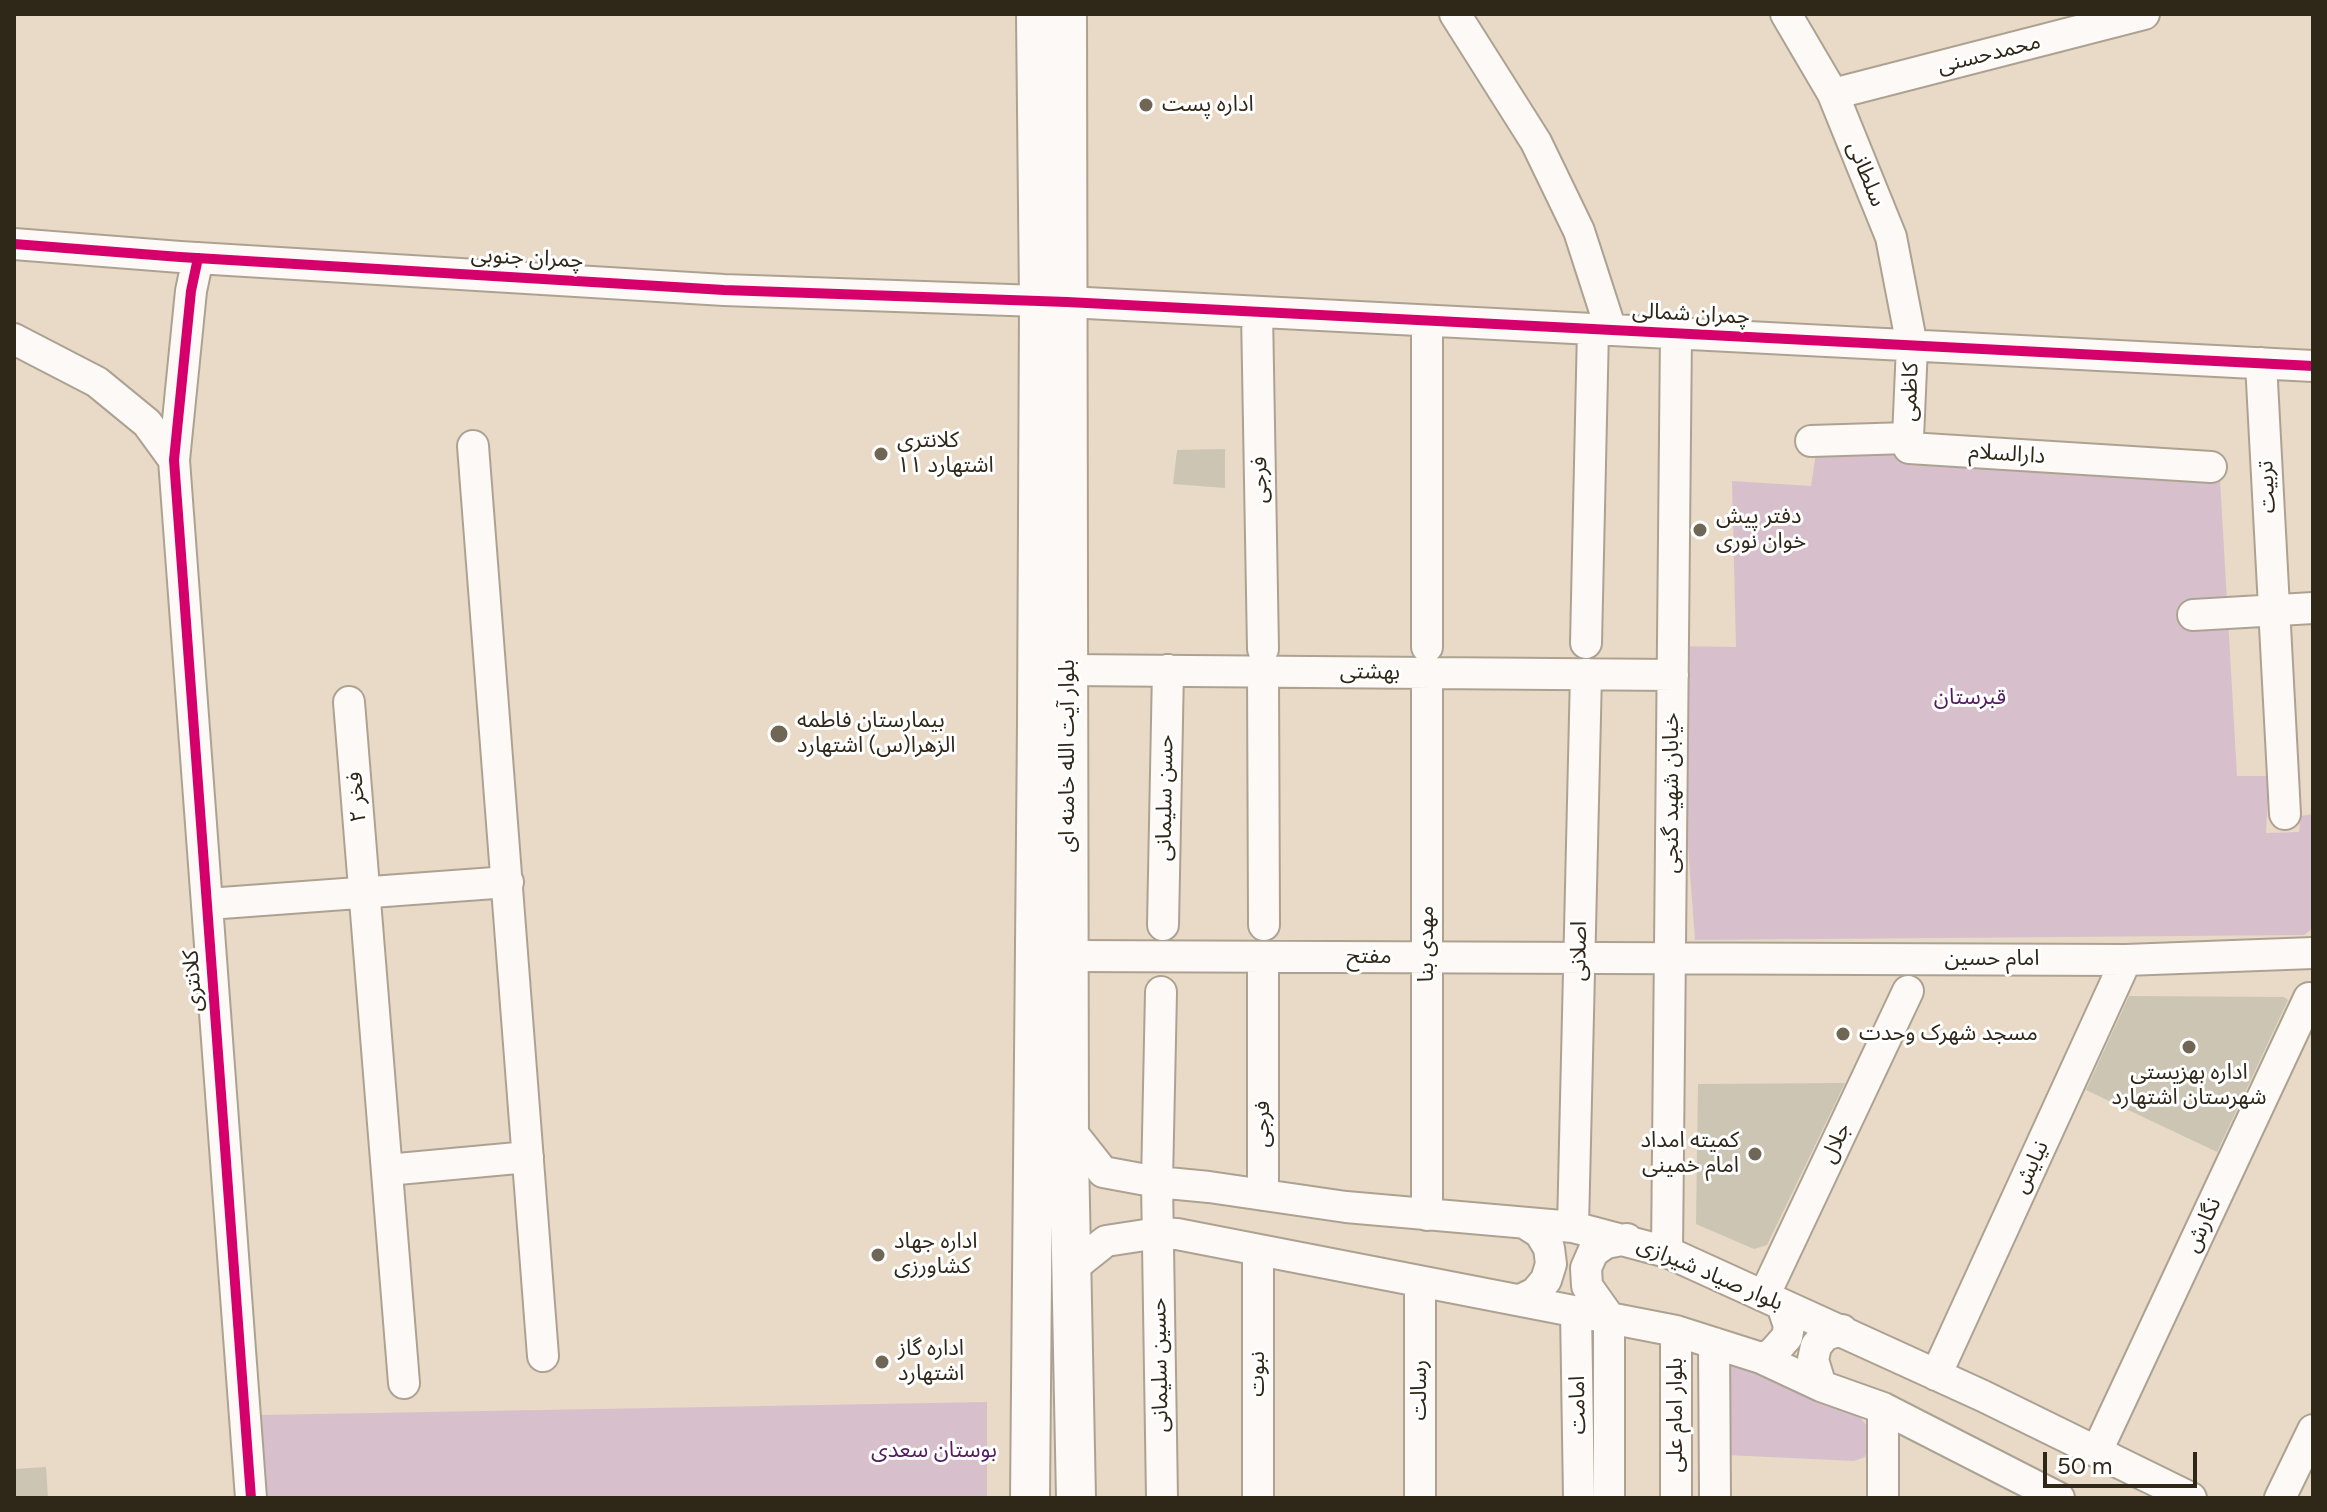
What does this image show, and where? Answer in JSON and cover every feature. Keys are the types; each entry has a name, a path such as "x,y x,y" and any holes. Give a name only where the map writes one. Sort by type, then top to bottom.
{"main road":[{"name":"بلوار آیت الله خامنه ای","path":"1036,14 1053,302 1068,670 1069,1129 1076,1498"},
{"name":"بلوار آیت الله خامنه ای","path":"1030,1498 1053,302 1067,14"}],"street":[{"path":"1455,14 1536,142 1579,231 1602,330 1586,643"},
{"name":"سلطانی","path":"1786,14 1833,94 1891,237 1912,346"},
{"name":"محمدحسنی","path":"1833,94 2144,14"},
{"name":"چمران جنوبی","path":"14,244 724,290 1053,302"},
{"name":"کلانتری","path":"198,258 191,291 174,460 251,1498"},
{"name":"چمران شمالی","path":"1053,302 2313,366"},
{"name":"فرجی","path":"1257,312 1264,925"},
{"name":"مهدی بنا","path":"1427,321 1427,1215"},
{"name":"خیابان شهید گنجی","path":"1667,1252 1676,333"},
{"path":"14,339 97,382 147,423 174,460"},
{"name":"کاظمی","path":"1908,438 1912,346"},
{"name":"تربیت","path":"2261,363 2285,814"},
{"name":"دارالسلام","path":"1811,441 1908,438 1909,448 2211,467"},
{"path":"473,446 543,1356"},
{"path":"2193,615 2313,608"},
{"name":"بهشتی","path":"1068,670 1168,670 1263,660 1427,660 1586,674 1673,675"},
{"name":"حسن سلیمانی","path":"1163,925 1168,670"},
{"name":"اصلانی","path":"1573,1227 1586,674"},
{"name":"فخر ۲","path":"349,702 404,1383"},
{"path":"208,904 508,882"},
{"name":"امام حسین","path":"1670,958 2126,960 2313,953"},
{"name":"مفتح","path":"1069,956 1670,958"},
{"name":"فرجی","path":"1263,957 1263,1195"},
{"name":"نیایش","path":"1936,1375 2126,960"},
{"name":"جلال","path":"1773,1300 1908,991"},
{"path":"1157,1182 1161,992"},
{"name":"نگارش","path":"2097,1451 2309,998"},
{"name":"بلوار صیاد شیرازی","path":"1069,1129 1103,1172 1346,1207 1573,1227 1667,1252 1842,1330 2191,1498"},
{"path":"387,1170 528,1157"},
{"name":"حسین سلیمانی","path":"1157,1182 1162,1498"},
{"path":"1520,1300 1541,1287 1551,1264 1549,1248 1540,1233 1526,1224"},
{"path":"1072,1268 1106,1241 1158,1233 1676,1331 1761,1358 1821,1386 1883,1408 2059,1498"},
{"path":"1609,1317 1587,1286 1586,1268 1593,1252 1606,1243 1627,1239"},
{"name":"نبوت","path":"1258,1250 1258,1498"},
{"name":"رسالت","path":"1420,1282 1420,1498"},
{"path":"1761,1358 1772,1354 1787,1337 1789,1326 1773,1300"},
{"name":"امامت","path":"1576,1311 1579,1498"},
{"name":"امامت","path":"1609,1317 1609,1498"},
{"path":"1821,1386 1813,1360 1816,1346 1825,1335 1842,1330"},
{"name":"بلوار امام علی","path":"1676,1331 1676,1498"},
{"name":"بلوار امام علی","path":"1714,1343 1715,1498"},
{"path":"1883,1408 1883,1498"},
{"path":"2280,1498 2313,1430"}],"green space":[{"name":"قبرستان","path":"1896,451 2220,479 2237,776 2269,776 2266,833 2299,832 2301,816 2313,814 2313,928 2304,935 1695,940 1673,646 1736,647 1732,481 1811,486 1816,453"},
{"path":"1741,1356 1859,1416 1868,1427 1869,1444 1865,1457 1854,1461 1726,1455 1728,1365"},
{"name":"بوستان سعدی","path":"987,1402 987,1498 263,1498 260,1415"}],"building":[{"path":"1225,449 1225,488 1173,484 1177,450"},
{"name":"اداره بهزیستی شهرستان اشتهارد","path":"2129,996 2284,997 2288,1000 2217,1152 2086,1090"},
{"name":"کمیته امداد امام خمینی","path":"1845,1083 1767,1245 1754,1249 1696,1224 1698,1084"},
{"path":"46,1467 48,1498 14,1498 14,1469"}],"cycle path":[{"path":"14,244 724,290 1067,302 2313,366"},
{"path":"198,258 191,291 174,460 251,1498"}],"place":[{"name":"اداره پست","path":"1146,105"},
{"name":"کلانتری ۱۱ اشتهارد","path":"881,454"},
{"name":"دفتر پیش خوان نوری","path":"1700,530"},
{"name":"بیمارستان فاطمه الزهرا(س) اشتهارد","path":"779,734"},
{"name":"مسجد شهرک وحدت","path":"1843,1034"},
{"name":"اداره بهزیستی شهرستان اشتهارد","path":"2189,1047"},
{"name":"کمیته امداد امام خمینی","path":"1755,1154"},
{"name":"اداره جهاد کشاورزی","path":"878,1255"},
{"name":"اداره گاز اشتهارد","path":"882,1362"}]}
